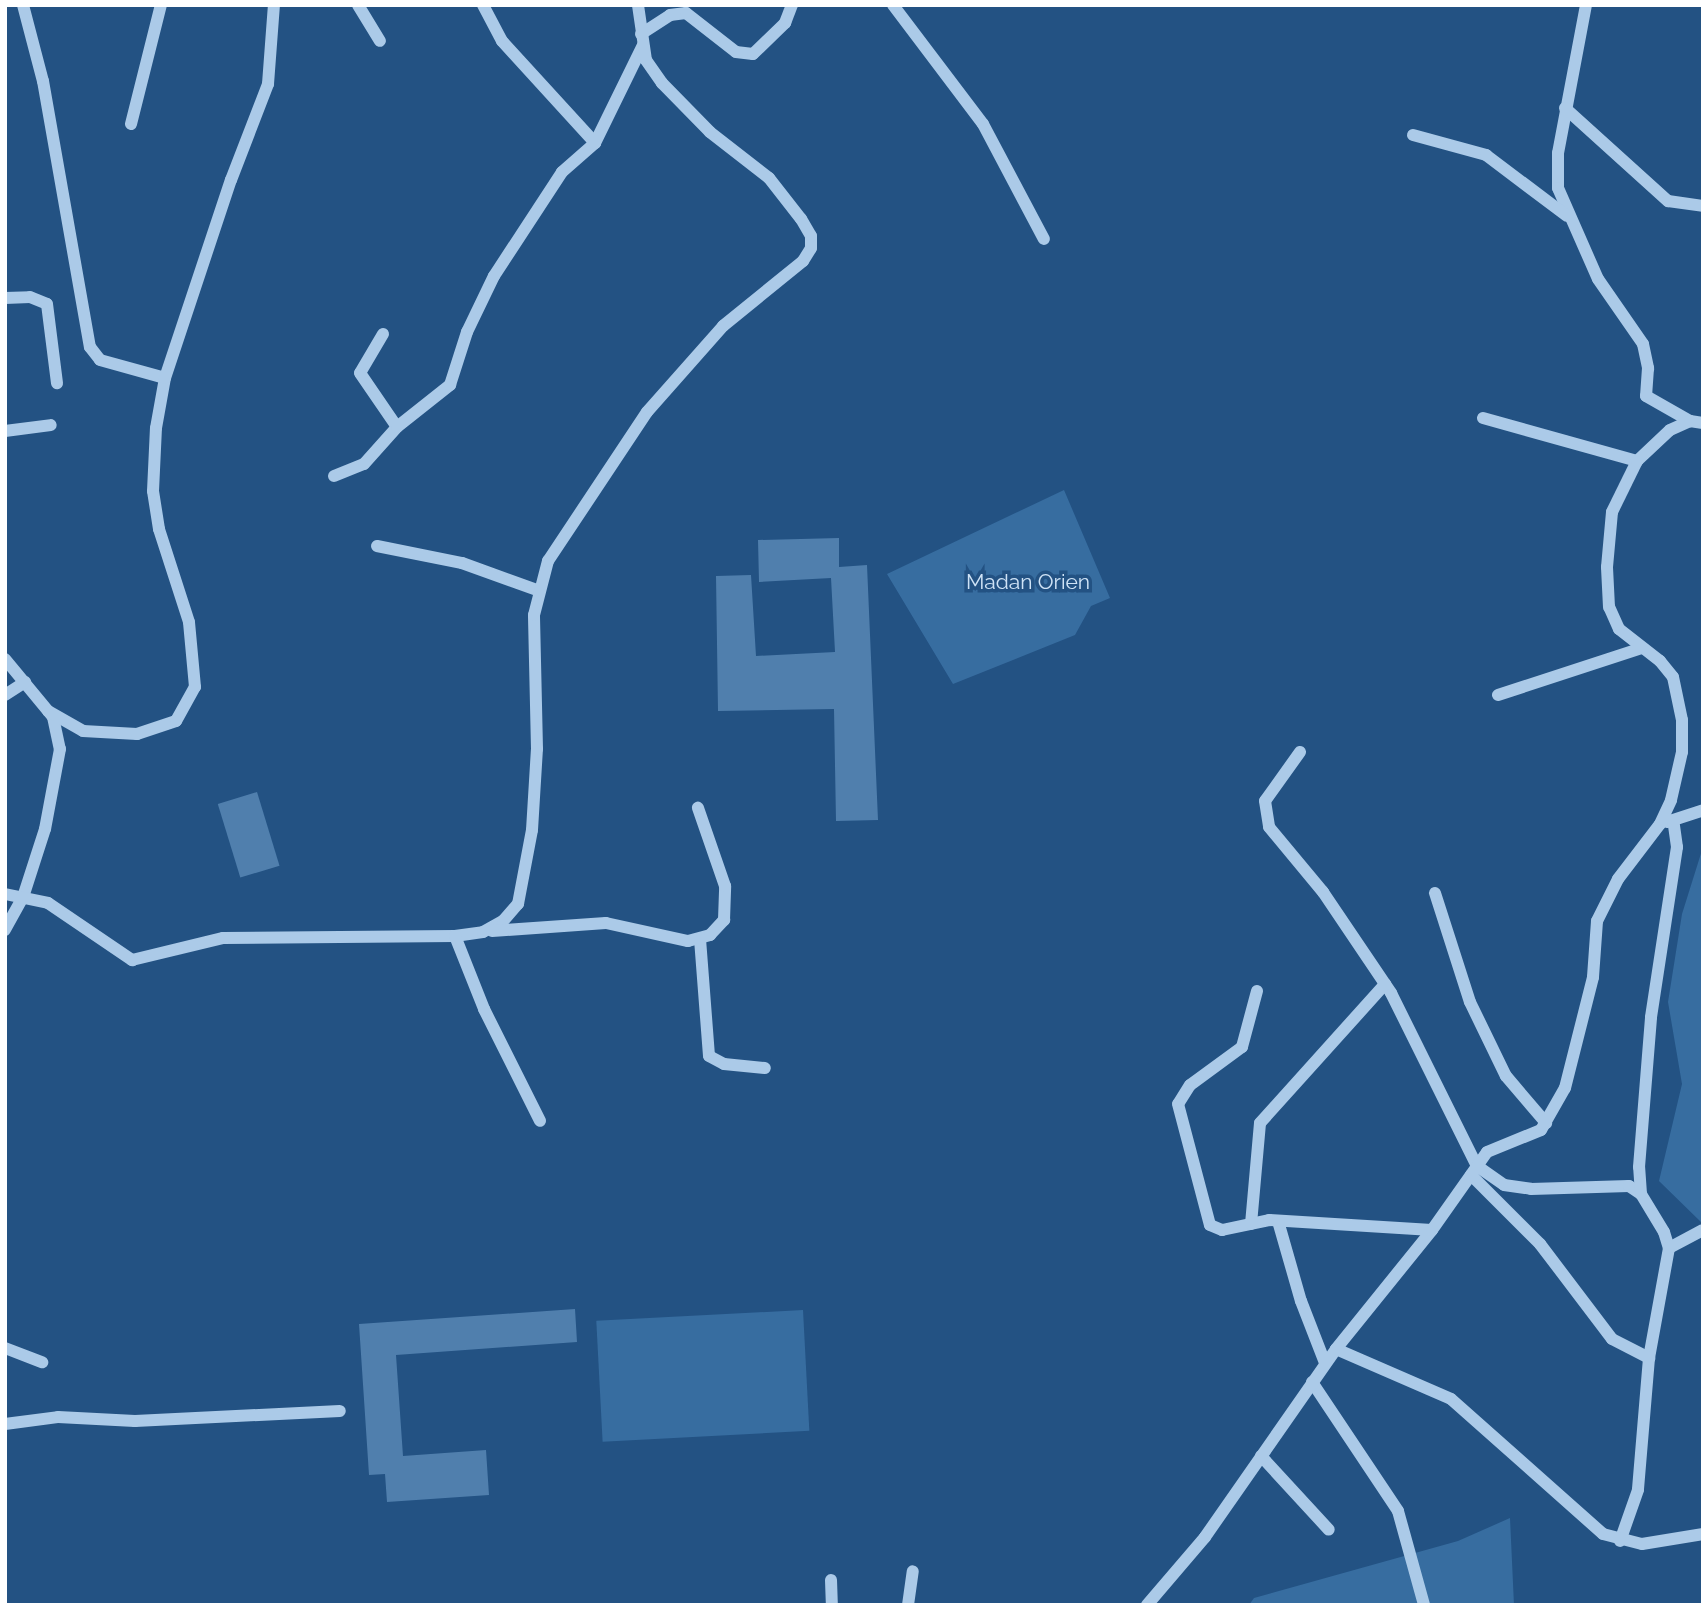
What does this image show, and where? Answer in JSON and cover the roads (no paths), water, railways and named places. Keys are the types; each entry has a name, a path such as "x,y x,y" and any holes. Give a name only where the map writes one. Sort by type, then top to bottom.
{"street":[{"path":"23,5 43,81 90,347 100,360 165,378"},
{"path":"131,124 161,5"},
{"path":"48,711 83,730 136,734 176,721 195,687 189,622 159,529 153,491 165,378 230,180 268,84 274,5"},
{"path":"358,5 380,41"},
{"path":"483,5 502,41 595,143"},
{"path":"483,932 503,921 518,904 526,878 538,738 534,615 537,590 572,519 647,412 723,326 803,261 811,248 811,236 783,194 710,132 662,83 646,60 638,5"},
{"path":"334,476 364,464 397,427 450,386 467,332 494,276 562,173 595,143 642,39 670,15 686,13 736,52 753,54 785,23 792,5"},
{"path":"893,5 983,124 1044,239"},
{"path":"1586,5 1558,153 1559,188 1567,216 1598,279 1643,344 1648,368 1646,396 1696,422"},
{"path":"1565,108 1668,201 1703,206"},
{"path":"1413,135 1486,155 1567,216"},
{"path":"5,298 30,297 47,304 57,383"},
{"path":"383,334 361,376 397,427"},
{"path":"1483,418 1637,461"},
{"path":"1147,1605 1205,1536 1325,1363 1432,1230 1487,1152 1541,1130 1564,1088 1593,977 1597,921 1618,879 1660,824 1677,776 1682,720 1673,677 1619,629 1609,607 1606,567 1612,512 1637,461 1670,430 1696,422"},
{"path":"5,431 51,425"},
{"path":"377,546 462,563 537,590"},
{"path":"1498,695 1642,648"},
{"path":"5,659 48,711 58,731 56,784 23,897 5,930"},
{"path":"5,695 25,682"},
{"path":"1300,752 1265,801 1269,827 1323,892 1385,984 1474,1170 1539,1244 1612,1339 1649,1358"},
{"path":"5,894 48,903 132,960 223,938 456,936 606,923 688,941 700,939 719,929 727,901 720,863 698,808"},
{"path":"1660,824 1703,810"},
{"path":"1620,1541 1638,1490 1649,1358 1669,1248 1657,1214 1642,1194 1639,1167 1651,1017 1677,847 1673,820"},
{"path":"1435,892 1471,1002 1506,1076 1546,1123"},
{"path":"456,936 484,1009 540,1121"},
{"path":"700,939 709,1056 724,1064 765,1068"},
{"path":"1251,1224 1260,1123 1275,1102 1385,984"},
{"path":"1257,991 1242,1047 1190,1085 1177,1110 1210,1225 1222,1230 1278,1221 1432,1230"},
{"path":"1474,1170 1504,1185 1531,1188 1618,1185 1642,1194"},
{"path":"1278,1221 1301,1301 1325,1363"},
{"path":"1669,1248 1703,1230"},
{"path":"5,1348 42,1362"},
{"path":"1336,1349 1451,1399 1604,1534 1620,1541 1642,1544 1703,1534"},
{"path":"1312,1382 1398,1511 1424,1605"},
{"path":"5,1424 58,1417 135,1421 340,1411"},
{"path":"1261,1456 1329,1530"},
{"path":"908,1605 913,1571"},
{"path":"831,1580 832,1605"}],"park label":[{"name":"Madan Orien","path":"1028,582"}]}
